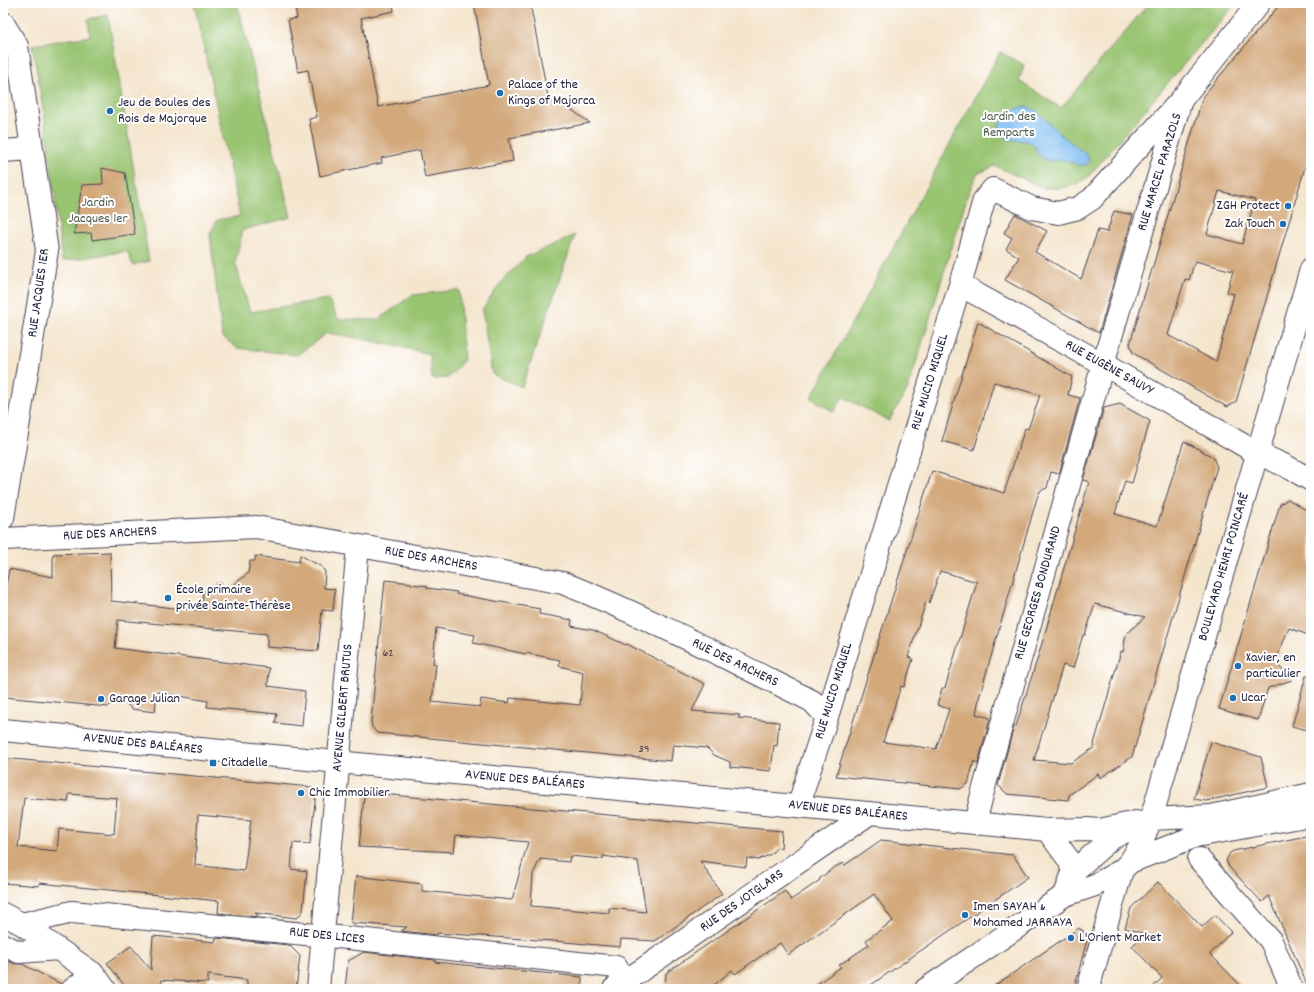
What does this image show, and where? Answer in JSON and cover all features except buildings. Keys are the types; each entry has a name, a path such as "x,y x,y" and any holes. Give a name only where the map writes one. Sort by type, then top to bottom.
{"street":[{"name":"RUE MARCEL PARAZOLS","path":"1103,364 1181,100 1259,3"},
{"name":"RUE JACQUES 1ER","path":"3,23 17,46 47,251 3,518"},
{"name":"RUE MUCIO MIQUEL","path":"799,806 960,285 984,200 993,189 1032,208 1058,213 1078,208 1092,199 1181,100"},
{"path":"3,151 32,149"},
{"name":"BOULEVARD HENRI POINCARÉ","path":"1126,866 1141,844 1151,819 1311,268"},
{"name":"RUE EUGÈNE SAUVY","path":"960,285 1103,364 1257,453 1286,466 1311,480"},
{"name":"RUE GEORGES BONDURAND","path":"975,823 1103,364"},
{"name":"RUE DES ARCHERS","path":"3,539 256,527 563,583 595,596 812,701 827,717"},
{"name":"AVENUE GILBERT BRUTUS","path":"318,989 358,546"},
{"name":"AVENUE DES BALÉARES","path":"3,730 1047,830 1100,830 1151,819"},
{"path":"1065,895 1073,872 1112,838 1151,819 1211,816 1311,794"},
{"name":"RUE DES JOTGLARS","path":"623,987 870,813"},
{"path":"926,989 1065,895 1095,885 1126,866 1196,836 1311,815"},
{"path":"1047,830 1069,860 1073,872"},
{"path":"1199,859 1271,941 1292,989"},
{"path":"1088,989 1126,866"},
{"name":"RUE DES LICES","path":"22,924 72,912 323,936 616,968 623,987"},
{"path":"3,914 22,924 58,949 99,981"},
{"path":"3,945 19,952 58,949"},
{"path":"73,989 99,981"}],"green space":[{"path":"194,3 237,3 291,217 243,230 235,262 250,312 328,299 338,319 378,320 412,295 459,290 464,360 448,378 432,379 430,354 353,337 327,333 297,355 237,348 222,336 210,234 217,220 240,216"},
{"name":"Jardin des Remparts","path":"1149,3 1236,3 1088,177 1077,184 1061,188 1044,188 995,166 977,174 968,194 908,389 889,421 843,397 834,412 811,398 1000,52 1024,65 1019,81 1061,108"},
{"name":"Jardin Jacques 1er","path":"108,15 149,261 133,265 127,251 62,261 46,126 32,45 90,36 88,19"},
{"path":"575,235 522,387 492,374 482,310 502,281 526,257"}],"water":[{"path":"1021,107 1028,107 1037,111 1060,134 1087,155 1089,160 1087,164 1080,166 1066,160 1046,160 1037,154 1036,148 1032,143 1028,141 1005,138 1001,135 999,130 1000,122 1013,111"}],"place":[{"name":"Palace of the Kings of Majorca","path":"500,93"},
{"name":"Jeu de Boules des Rois de Majorque","path":"110,111"},
{"name":"ZGH Protect","path":"1288,206"},
{"name":"Zak Touch","path":"1283,224"},
{"name":"École primaire privée Sainte-Thérèse","path":"168,598"},
{"name":"Xavier, en particulier","path":"1238,666"},
{"name":"Ucar","path":"1233,698"},
{"name":"Garage Julian","path":"101,699"},
{"name":"Citadelle","path":"213,763"},
{"name":"Chic Immobilier","path":"301,793"},
{"name":"Imen SAYAH & Mohamed JARRAYA","path":"965,915"},
{"name":"L'Orient Market","path":"1071,938"}]}
